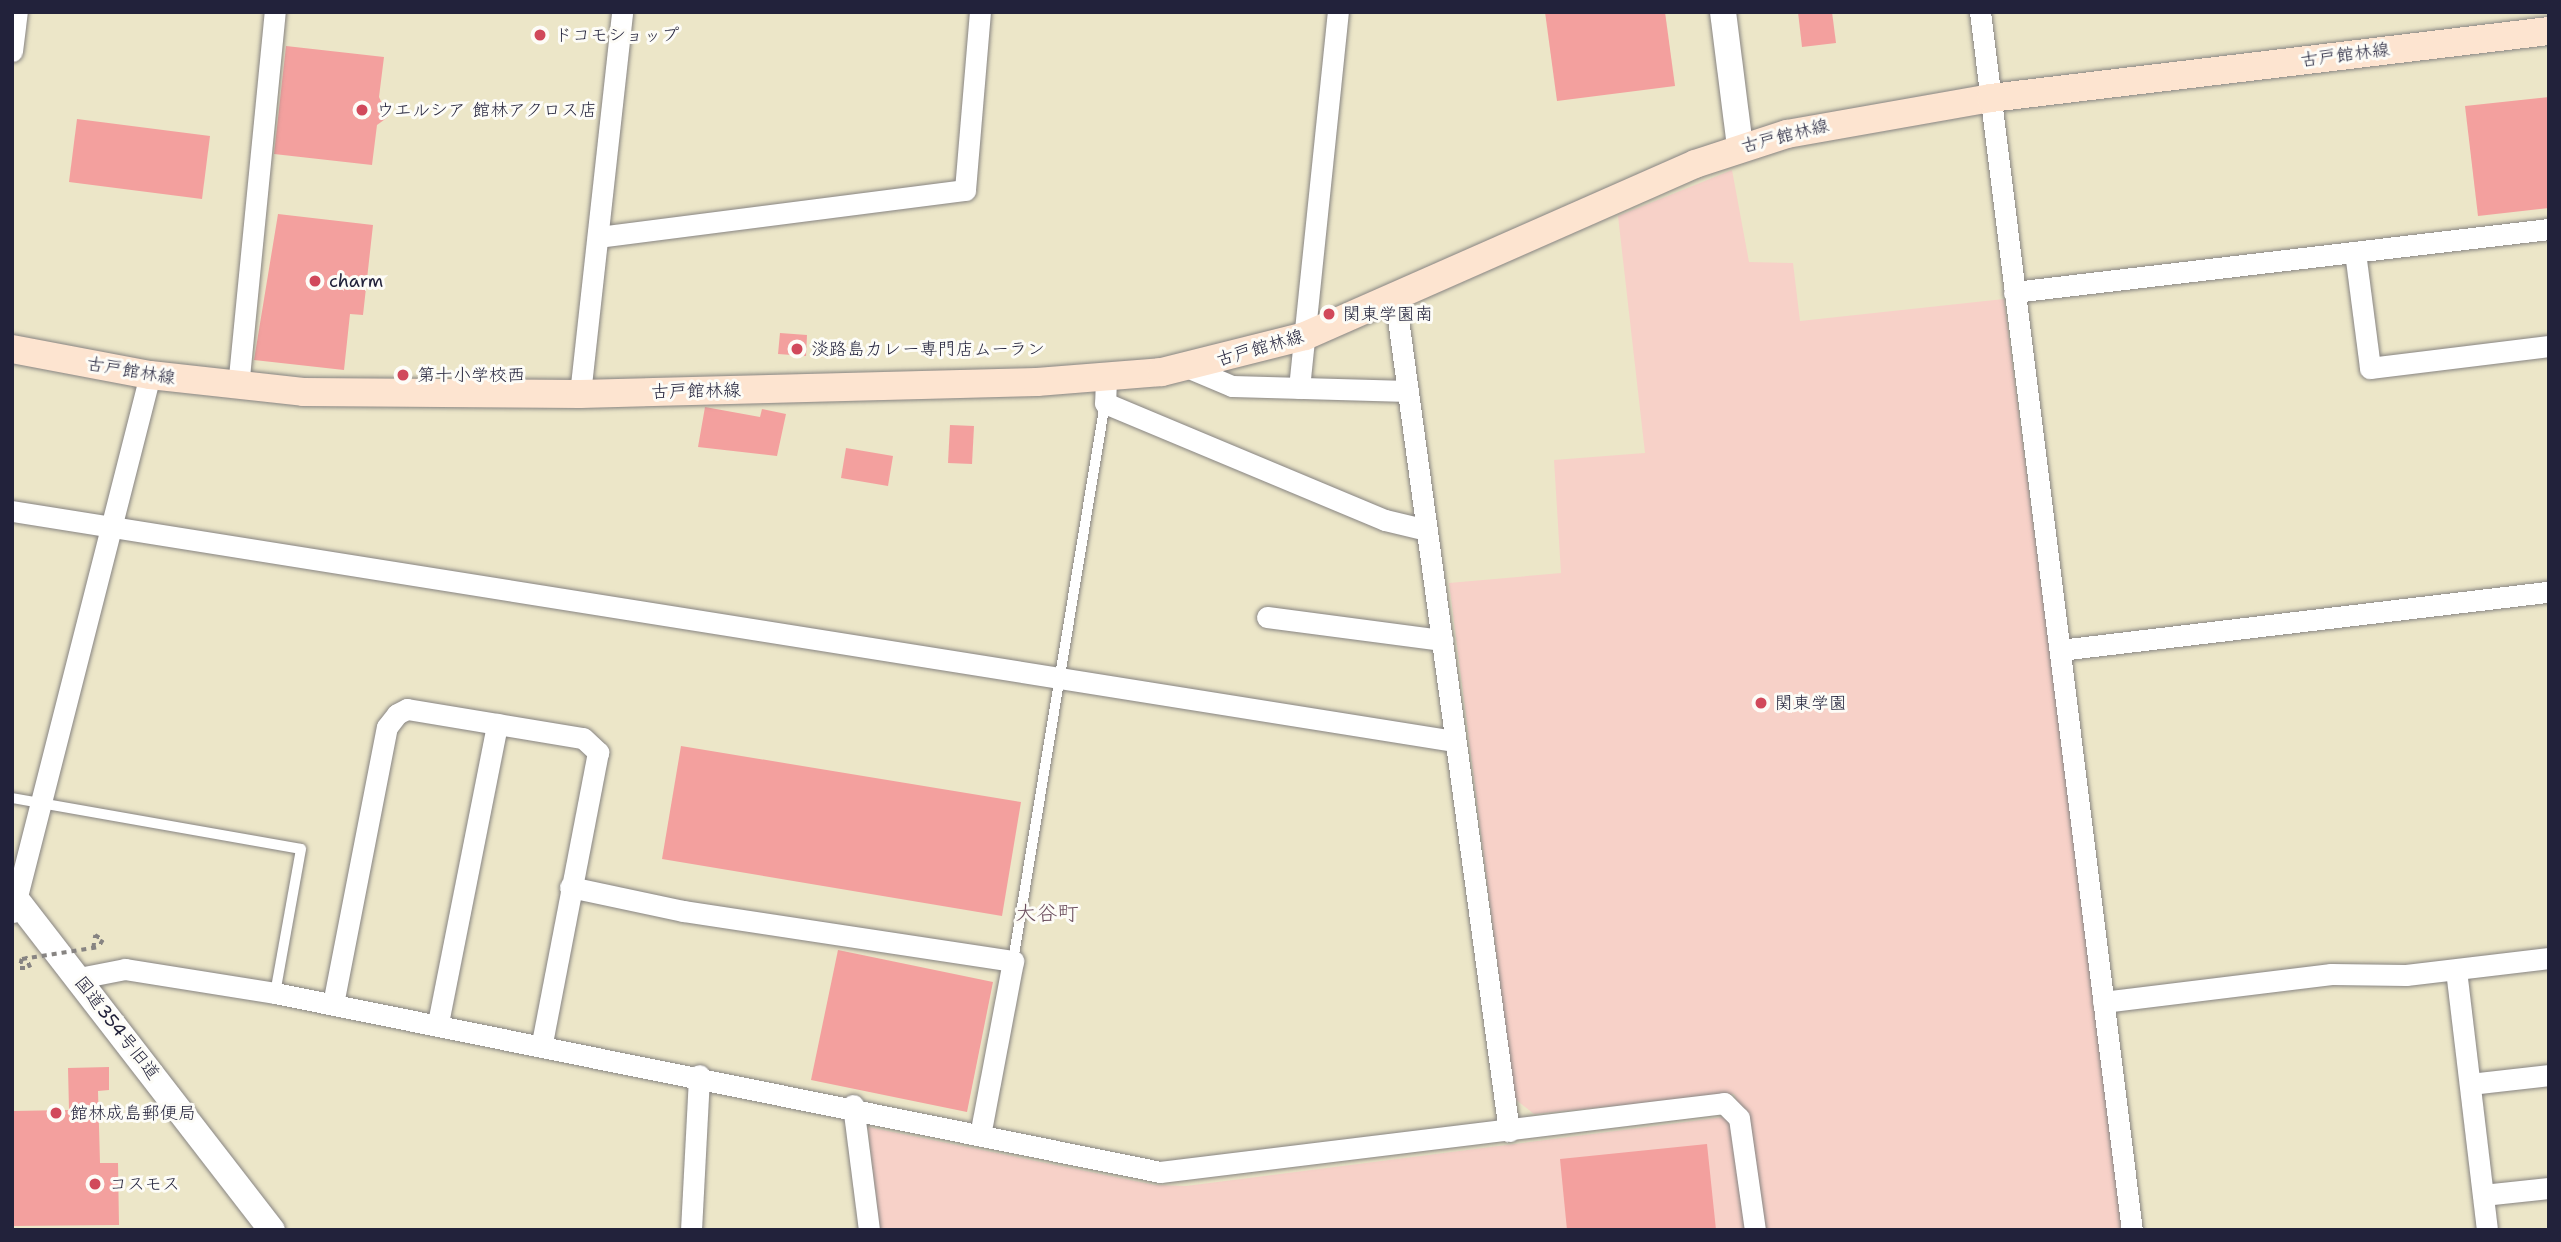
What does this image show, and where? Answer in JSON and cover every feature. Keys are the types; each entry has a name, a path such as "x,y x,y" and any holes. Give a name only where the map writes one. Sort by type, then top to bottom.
{"main road":[{"name":"古戸館林線","path":"12,348 150,375 238,387 580,394 1106,390 1305,336 1740,147 1865,117 1991,98 2549,31"}],"street":[{"path":"12,51 17,12"},
{"path":"238,387 275,12"},
{"path":"580,394 622,12"},
{"path":"598,237 965,190 980,12"},
{"path":"1299,388 1299,346 1305,336 1338,12"},
{"path":"1723,12 1740,147"},
{"path":"1980,12 2132,1230"},
{"path":"2014,292 2549,229"},
{"path":"2355,251 2370,368 2549,346"},
{"path":"1395,296 1509,1131"},
{"path":"1187,367 1232,386 1408,391"},
{"path":"14,903 42,803 150,375"},
{"path":"1106,390 1385,520 1427,530"},
{"path":"12,511 1060,682 1455,741"},
{"path":"2060,650 2549,592"},
{"path":"1267,617 1442,640"},
{"path":"333,1004 387,727 407,709 583,738 598,752 542,1044"},
{"path":"438,1023 497,724"},
{"path":"570,887 683,911 1013,961 981,1132"},
{"name":"国道354号旧道","path":"14,903 79,978 272,1230"},
{"path":"2103,1002 2331,974 2456,970 2549,958"},
{"path":"79,978 125,969 275,993 853,1105 1160,1172 1731,1105 1739,1118 1755,1230"},
{"path":"2456,970 2487,1230"},
{"path":"691,1230 699,1075"},
{"path":"2470,1084 2549,1075"},
{"path":"853,1105 869,1230"},
{"path":"2483,1195 2549,1188"}],"lane":[{"path":"1013,961 1106,390"},
{"path":"12,798 302,849 275,993"}],"path":[{"path":"24,958 99,947 102,938 95,936 93,948"}],"shaded area":[{"name":"関東学園","path":"1732,170 1749,262 1793,263 1800,321 2004,299 2125,1230 1761,1230 1747,1126 1734,1094 1534,1114 1515,1099 1449,583 1561,573 1554,460 1645,453 1618,216"},
{"path":"1724,1117 1731,1120 1748,1230 880,1230 868,1127 1155,1185 1186,1186"}],"building":[{"path":"1545,12 1665,12 1675,86 1557,101"},
{"path":"1798,12 1832,12 1836,43 1802,47"},
{"path":"286,46 384,57 379,97 388,117 377,125 372,165 274,154"},
{"path":"2549,97 2549,208 2478,216 2465,106"},
{"path":"77,119 210,136 202,199 69,182"},
{"path":"278,214 373,225 363,315 350,314 344,370 254,360"},
{"path":"780,333 807,335 806,356 778,354"},
{"path":"705,407 760,417 762,409 786,414 777,456 698,447"},
{"path":"950,425 974,426 972,464 948,463"},
{"path":"846,448 893,456 888,486 841,478"},
{"path":"681,746 1021,802 1002,916 662,859"},
{"path":"838,950 993,982 967,1112 811,1080"},
{"path":"109,1067 109,1090 98,1091 100,1163 118,1163 119,1225 12,1226 12,1111 69,1110 68,1068"},
{"path":"1707,1144 1716,1230 1567,1230 1560,1159"}],"place":[{"name":"ドコモショップ","path":"540,35"},
{"name":"ウエルシア 館林アクロス店","path":"362,110"},
{"name":"charm","path":"315,281"},
{"name":"関東学園南","path":"1329,314"},
{"name":"淡路島カレー専門店ムーラン","path":"797,349"},
{"name":"第十小学校西","path":"403,375"},
{"name":"関東学園","path":"1761,703"},
{"name":"館林成島郵便局","path":"56,1113"},
{"name":"コスモス","path":"95,1184"}],"district":[{"name":"大谷町","path":"1047,913"}]}
